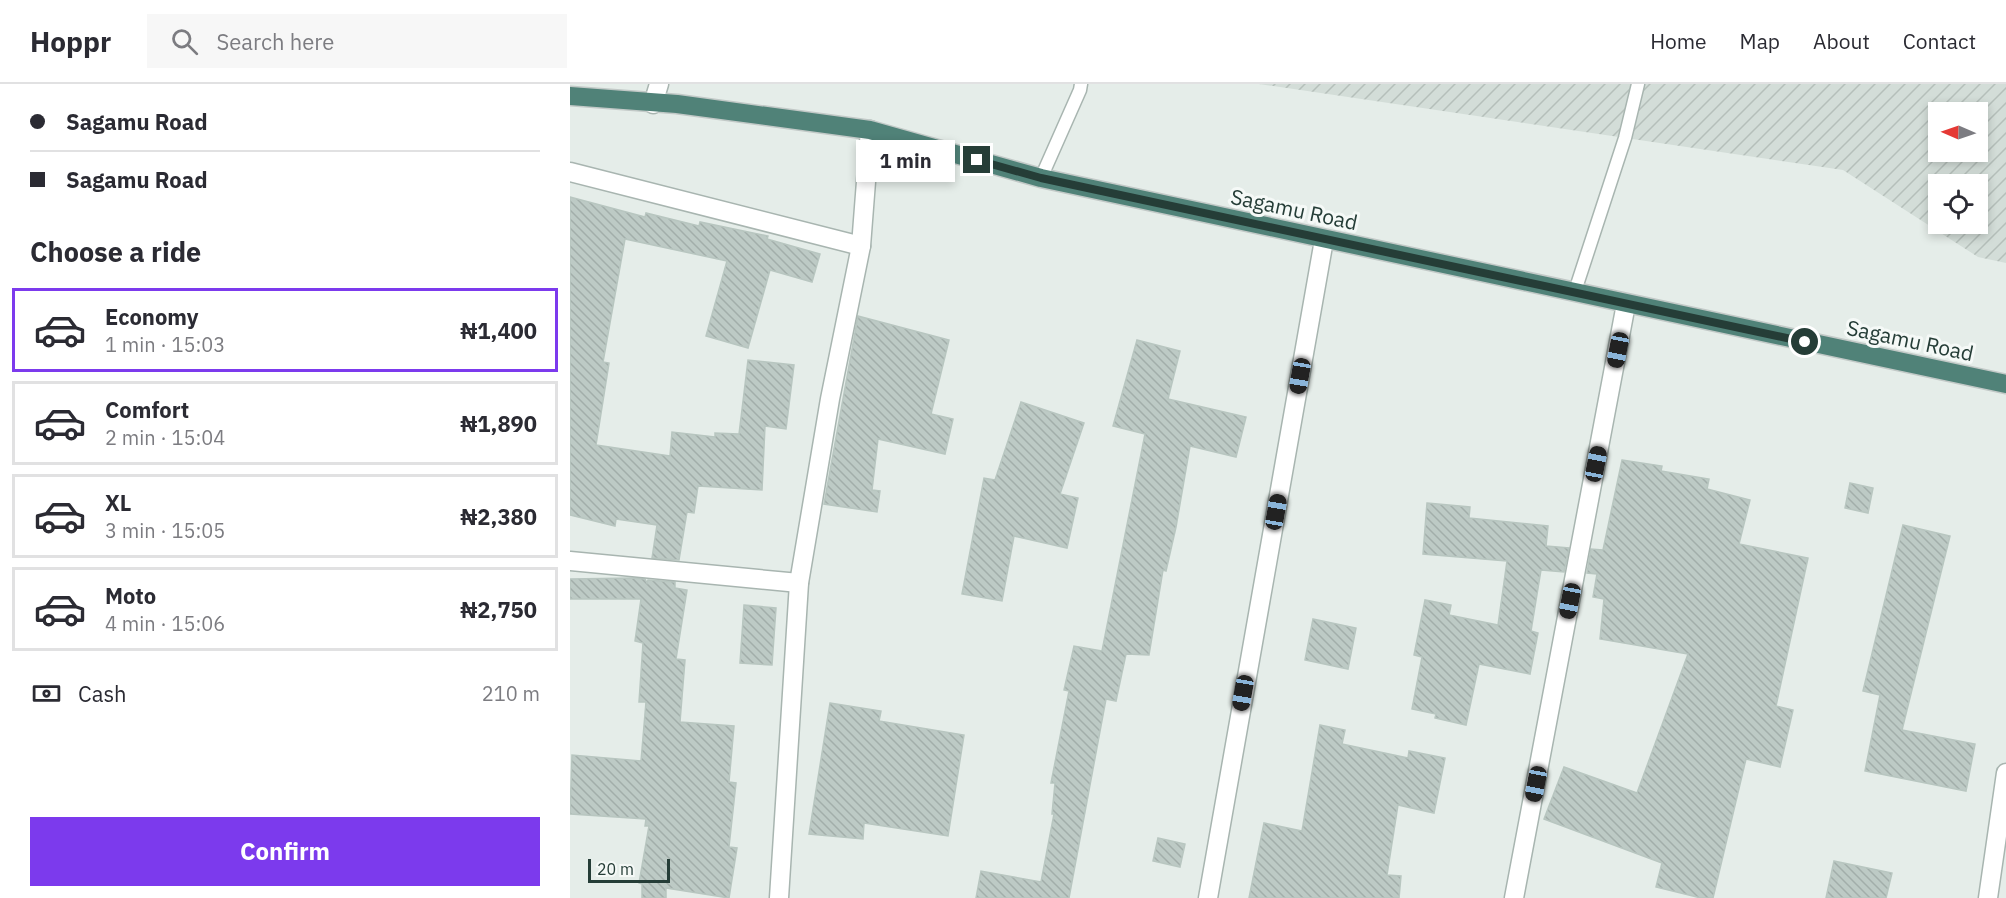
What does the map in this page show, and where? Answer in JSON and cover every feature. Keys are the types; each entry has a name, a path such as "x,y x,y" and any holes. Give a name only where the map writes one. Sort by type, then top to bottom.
{"highway":[{"name":"Sagamu Road","path":"570,96 677,104 870,130 1041,178 1574,294 2006,384"}],"street":[{"path":"653,104 659,84"},
{"path":"779,898 800,583 830,399 861,246 870,130"},
{"path":"570,172 861,246"},
{"path":"1208,898 1324,240"},
{"path":"1515,898 1626,304"},
{"path":"570,561 800,583"},
{"path":"1994,893 2006,773"}],"lane":[{"path":"1041,178 1081,84"},
{"path":"1574,294 1625,138 1638,84"}],"shaded area":[{"path":"1259,84 2006,84 2006,263 1978,257 1942,234 1988,234 1988,174 1928,174 1928,225 1843,170"}],"building":[{"path":"570,197 645,217 646,213 699,226 700,222 768,236 767,239 820,254 812,282 770,270 748,348 706,336 727,261 625,239 603,362 609,363 596,445 670,456 672,432 715,437 715,433 739,434 748,360 794,365 786,429 765,426 762,490 698,486 694,513 687,512 679,560 652,558 657,525 616,519 615,526 570,515"},
{"path":"858,316 949,340 931,414 953,419 945,454 878,439 872,490 880,491 877,512 824,504"},
{"path":"1137,340 1180,351 1168,399 1246,417 1236,457 1190,446 1176,527 1166,571 1163,570 1149,655 1126,654 1116,701 1106,699 1069,898 976,898 981,871 1041,882 1054,814 1052,814 1055,783 1051,783 1069,691 1064,690 1074,646 1102,651 1145,434 1113,426"},
{"path":"1021,402 1084,423 1060,494 1078,498 1067,548 1014,536 1002,601 962,594 984,478 995,480"},
{"path":"1622,460 1662,466 1661,471 1709,479 1707,489 1750,500 1739,544 1808,558 1776,706 1793,710 1780,767 1746,759 1713,898 1701,898 1656,887 1662,863 1544,819 1564,767 1637,793 1688,654 1600,639 1604,599 1593,597 1597,574 1587,573 1591,549 1603,550"},
{"path":"1850,483 1873,488 1868,513 1845,508"},
{"path":"1427,503 1470,507 1469,518 1548,526 1546,546 1569,548 1564,572 1541,570 1531,631 1538,633 1530,674 1479,664 1466,725 1435,718 1436,714 1412,709 1422,657 1414,655 1425,600 1451,605 1449,615 1498,625 1507,561 1423,554"},
{"path":"1903,525 1950,536 1902,730 1975,744 1966,791 1865,771 1880,695 1863,691"},
{"path":"570,579 645,579 647,583 648,580 675,582 675,588 687,590 676,659 685,660 680,722 734,726 729,782 736,783 729,847 737,848 729,898 666,888 666,898 642,898 642,884 639,883 649,826 645,826 646,819 570,814 572,755 641,761 646,702 639,702 643,643 635,641 641,599 570,599"},
{"path":"744,605 776,608 772,665 740,663"},
{"path":"1313,619 1356,628 1348,669 1305,660"},
{"path":"830,703 881,711 879,721 964,735 948,836 864,823 863,839 809,834"},
{"path":"1320,725 1345,730 1342,744 1408,758 1409,751 1445,758 1434,813 1398,805 1387,875 1401,876 1399,898 1249,898 1264,823 1302,831"},
{"path":"1158,838 1185,844 1180,867 1153,861"},
{"path":"1834,861 1892,873 1886,898 1826,898"}],"route":[{"path":"977,160 1041,178 1805,342"}]}
